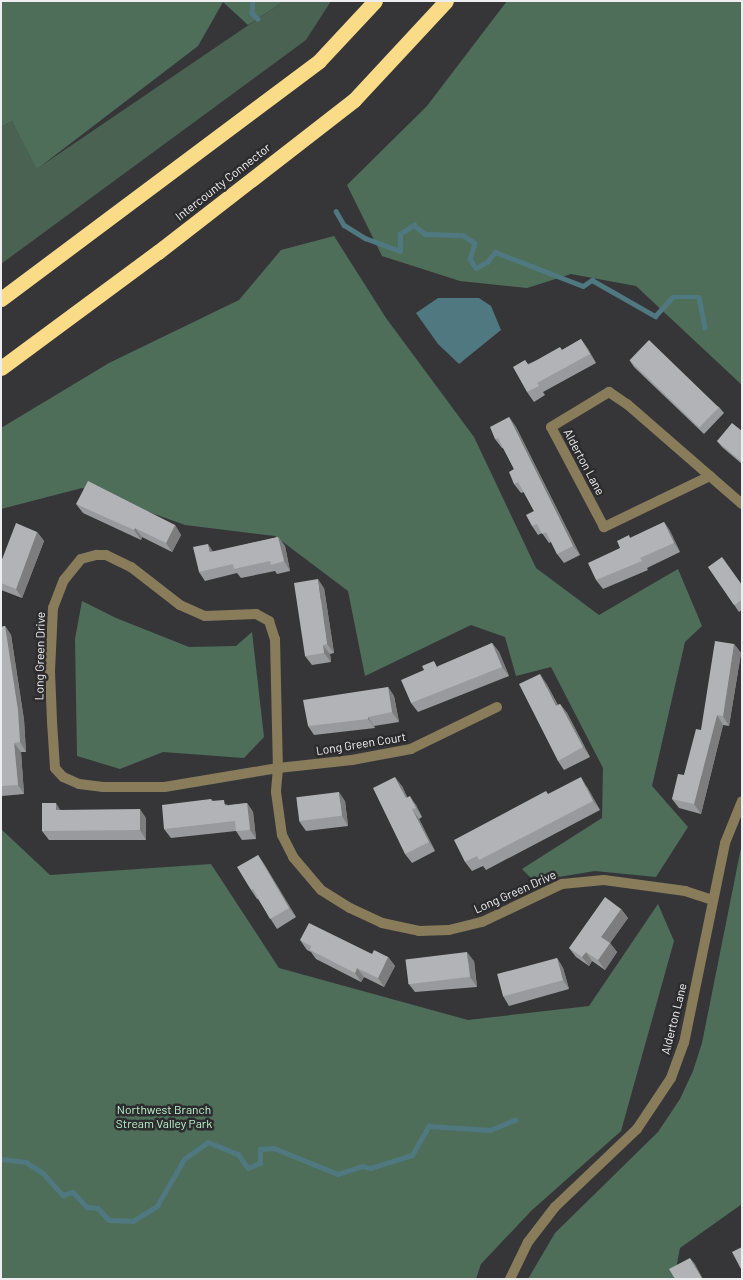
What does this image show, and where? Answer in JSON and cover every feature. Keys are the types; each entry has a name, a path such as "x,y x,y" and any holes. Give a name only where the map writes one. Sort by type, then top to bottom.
{"highway":[{"path":"1,299 319,61 375,1"},
{"name":"Intercounty Connector","path":"1,368 158,252 354,100 446,1"}],"street":[{"name":"Alderton Lane","path":"710,476 604,527 551,427 610,392 710,476 742,504"},
{"name":"Long Green Drive","path":"278,768 165,787 103,787 79,784 63,778 55,768 53,737 50,671 53,608 64,580 81,559 106,555 131,568 180,605 205,616 256,614 269,621 276,639 278,768 276,792 282,835 293,857 321,890 350,908 382,923 419,931 449,930 482,922 562,884 604,880 684,891 713,900"},
{"name":"Long Green Court","path":"278,768 352,760 412,749 497,707"},
{"name":"Alderton Lane","path":"510,1279 528,1242 555,1207 637,1129 671,1078 684,1043 725,843 742,801"}],"green space":[{"path":"1,1 284,1 248,25 223,2 198,46 37,169 12,121 1,127"},
{"path":"284,1 331,1 306,40 1,264 1,127 12,121 38,168"},
{"path":"507,1 742,1 742,385 636,286 571,274 527,288 460,281 382,256 347,185 427,106"},
{"path":"334,236 386,318 474,437 536,568 599,615 678,569 702,626 685,642 652,786 688,827 656,877 595,871 534,881 522,869 602,818 603,768 551,667 516,676 505,637 471,625 365,676 348,591 275,536 185,525 82,488 1,509 1,428 109,363 239,300 281,250"},
{"path":"82,601 116,618 189,647 236,646 252,632 264,737 244,758 163,752 120,769 77,756 75,639"},
{"name":"Northwest Branch Stream Valley Park","path":"1,829 50,875 211,864 279,968 468,1020 589,1006 658,904 674,941 621,1131 531,1211 481,1264 476,1279 1,1279"},
{"path":"742,843 742,1204 680,1248 674,1279 528,1279 555,1233 658,1132 680,1099 693,1071 702,1043"}],"water":[{"path":"438,298 479,298 491,306 501,330 459,364 438,344 416,313"}],"building":[{"path":"581,339 590,354 537,383 539,386 527,392 513,367 525,360 528,365 560,347 562,350"},
{"path":"649,340 719,407 699,428 630,360"},
{"path":"509,417 573,546 557,554 546,532 542,534 537,524 532,526 526,515 534,511 518,482 514,484 509,472 514,469 498,438 495,439 490,427"},
{"path":"732,423 742,431 742,462 717,441"},
{"path":"88,481 175,525 166,543 76,504"},
{"path":"664,522 674,543 640,558 642,561 596,580 588,563 620,548 617,541 629,535 630,538"},
{"path":"16,523 37,532 16,589 1,583 1,562"},
{"path":"278,537 284,561 271,565 270,561 234,569 233,564 199,572 193,547 208,544 210,552"},
{"path":"722,557 742,585 742,600 734,605 708,567"},
{"path":"318,579 327,644 323,645 324,653 305,656 294,583"},
{"path":"5,626 18,710 20,742 14,743 18,785 1,786 1,627"},
{"path":"715,641 734,644 723,716 717,715 694,804 672,799 678,774 684,775 696,729 701,730"},
{"path":"492,643 502,667 411,703 401,680 424,670 422,666 434,661 437,667"},
{"path":"540,674 556,706 560,704 583,747 558,761 519,684"},
{"path":"388,687 392,712 368,717 368,719 308,726 303,700"},
{"path":"395,777 406,798 410,796 416,808 412,809 429,842 405,854 373,788"},
{"path":"581,777 593,801 479,860 477,856 465,862 454,840 546,791 548,794"},
{"path":"339,792 342,816 299,821 296,797"},
{"path":"211,799 211,801 224,800 225,806 247,803 250,830 236,831 235,821 164,829 162,805"},
{"path":"42,803 56,803 56,810 140,809 140,830 42,831"},
{"path":"258,855 289,908 270,919 253,889 251,890 237,867"},
{"path":"605,897 621,909 601,937 610,943 598,960 586,952 582,957 569,948"},
{"path":"309,923 372,954 374,950 388,957 378,978 357,968 355,973 310,950 311,946 300,940"},
{"path":"467,952 470,977 409,984 405,960"},
{"path":"557,958 563,980 503,996 497,974"},
{"path":"742,1247 742,1271 732,1252"},
{"path":"690,1258 702,1278 675,1279 669,1269"}],"waterway":[{"path":"253,1 252,13 258,19"},
{"path":"336,211 344,225 365,238 400,251 400,234 414,225 425,234 463,235 475,243 470,259 476,268 487,262 495,252 583,286 592,280 655,316 673,297 699,297 705,327"},
{"path":"1,1159 26,1162 43,1173 63,1195 73,1192 87,1207 98,1208 109,1220 133,1221 157,1206 184,1159 208,1142 238,1154 248,1168 260,1163 260,1149 274,1148 338,1174 362,1166 371,1168 412,1155 429,1126 490,1130 515,1120"}]}
